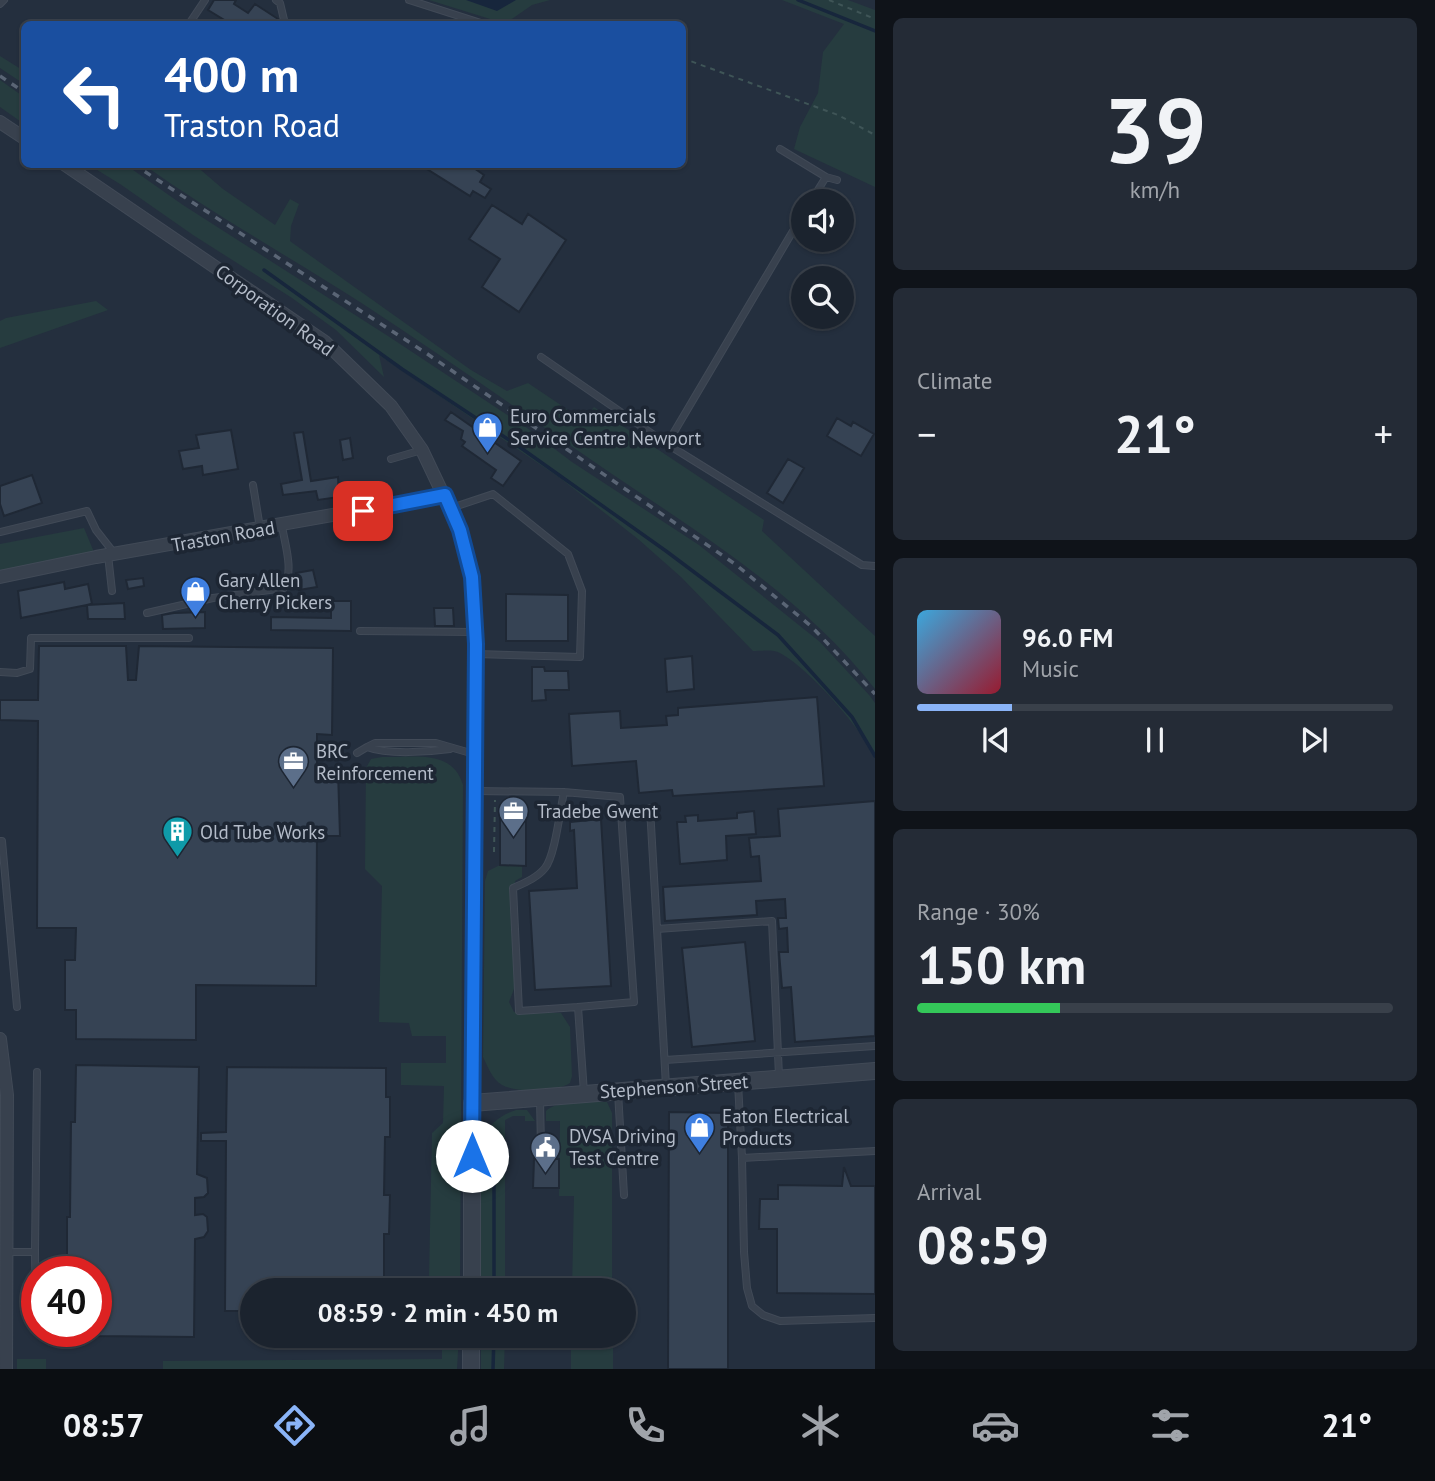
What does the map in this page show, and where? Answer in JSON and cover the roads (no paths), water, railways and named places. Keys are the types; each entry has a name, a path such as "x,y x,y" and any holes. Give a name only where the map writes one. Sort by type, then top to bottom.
{"street":[{"path":"0,122 21,136"},
{"name":"Corporation Road","path":"70,168 325,342 391,406 422,450 460,530 472,577 475,632 471,1278"},
{"name":"Traston Road","path":"0,577 445,495"},
{"path":"0,1039 7,1096 3,1313 6,1369"},
{"name":"Stephenson Street","path":"472,1102 875,1071"},
{"path":"471,1348 471,1369"}],"lane":[{"path":"0,4 4,0"},
{"path":"191,21 205,0"},
{"path":"276,0 280,3 284,21"},
{"path":"409,0 475,21"},
{"path":"780,149 826,177 837,180"},
{"path":"818,189 826,177"},
{"path":"667,444 791,234"},
{"path":"541,357 667,444 862,565 875,566"},
{"path":"391,459 422,450"},
{"path":"253,485 260,530"},
{"path":"451,508 493,494 568,554 582,591 580,657 475,654"},
{"path":"0,532 88,511 112,555 112,591"},
{"path":"147,613 213,598 284,588 288,565 282,526"},
{"path":"360,631 475,632"},
{"path":"0,672 17,673 30,669 31,638 188,638"},
{"path":"357,753 368,747 403,751 450,748 476,755"},
{"path":"476,791 564,792 620,797 634,1002 519,1011 513,888 534,878 551,857 564,792"},
{"path":"650,808 666,1086"},
{"path":"0,841 16,1007"},
{"path":"657,929 772,920 779,1078"},
{"path":"578,1007 584,1093"},
{"path":"665,1060 875,1046"},
{"path":"35,1256 37,1072"},
{"path":"738,1081 744,1252 747,1288 752,1306 763,1315 780,1321 875,1318"},
{"path":"618,1090 624,1195"},
{"path":"540,1097 541,1148"},
{"path":"742,1158 875,1151"},
{"path":"6,1252 35,1252"}],"water":[{"path":"466,0 516,0 497,11"}],"waterway":[{"path":"798,0 875,31"},
{"path":"264,270 402,369 521,448 778,635 852,717 875,756"},
{"path":"494,1133 494,1278"},
{"path":"493,1369 494,1348"}],"railway":[{"path":"0,76 21,90"},
{"path":"139,168 426,353 735,564 811,626 875,694"}],"place":[{"name":"Euro Commercials Service Centre Newport","path":"487,454"},
{"name":"Gary Allen Cherry Pickers","path":"195,618"},
{"name":"BRC Reinforcement","path":"293,789"},
{"name":"Tradebe Gwent","path":"514,838"},
{"name":"Old Tube Works","path":"177,859"},
{"name":"Eaton Electrical Products","path":"699,1154"},
{"name":"DVSA Driving Test Centre","path":"546,1174"}]}
